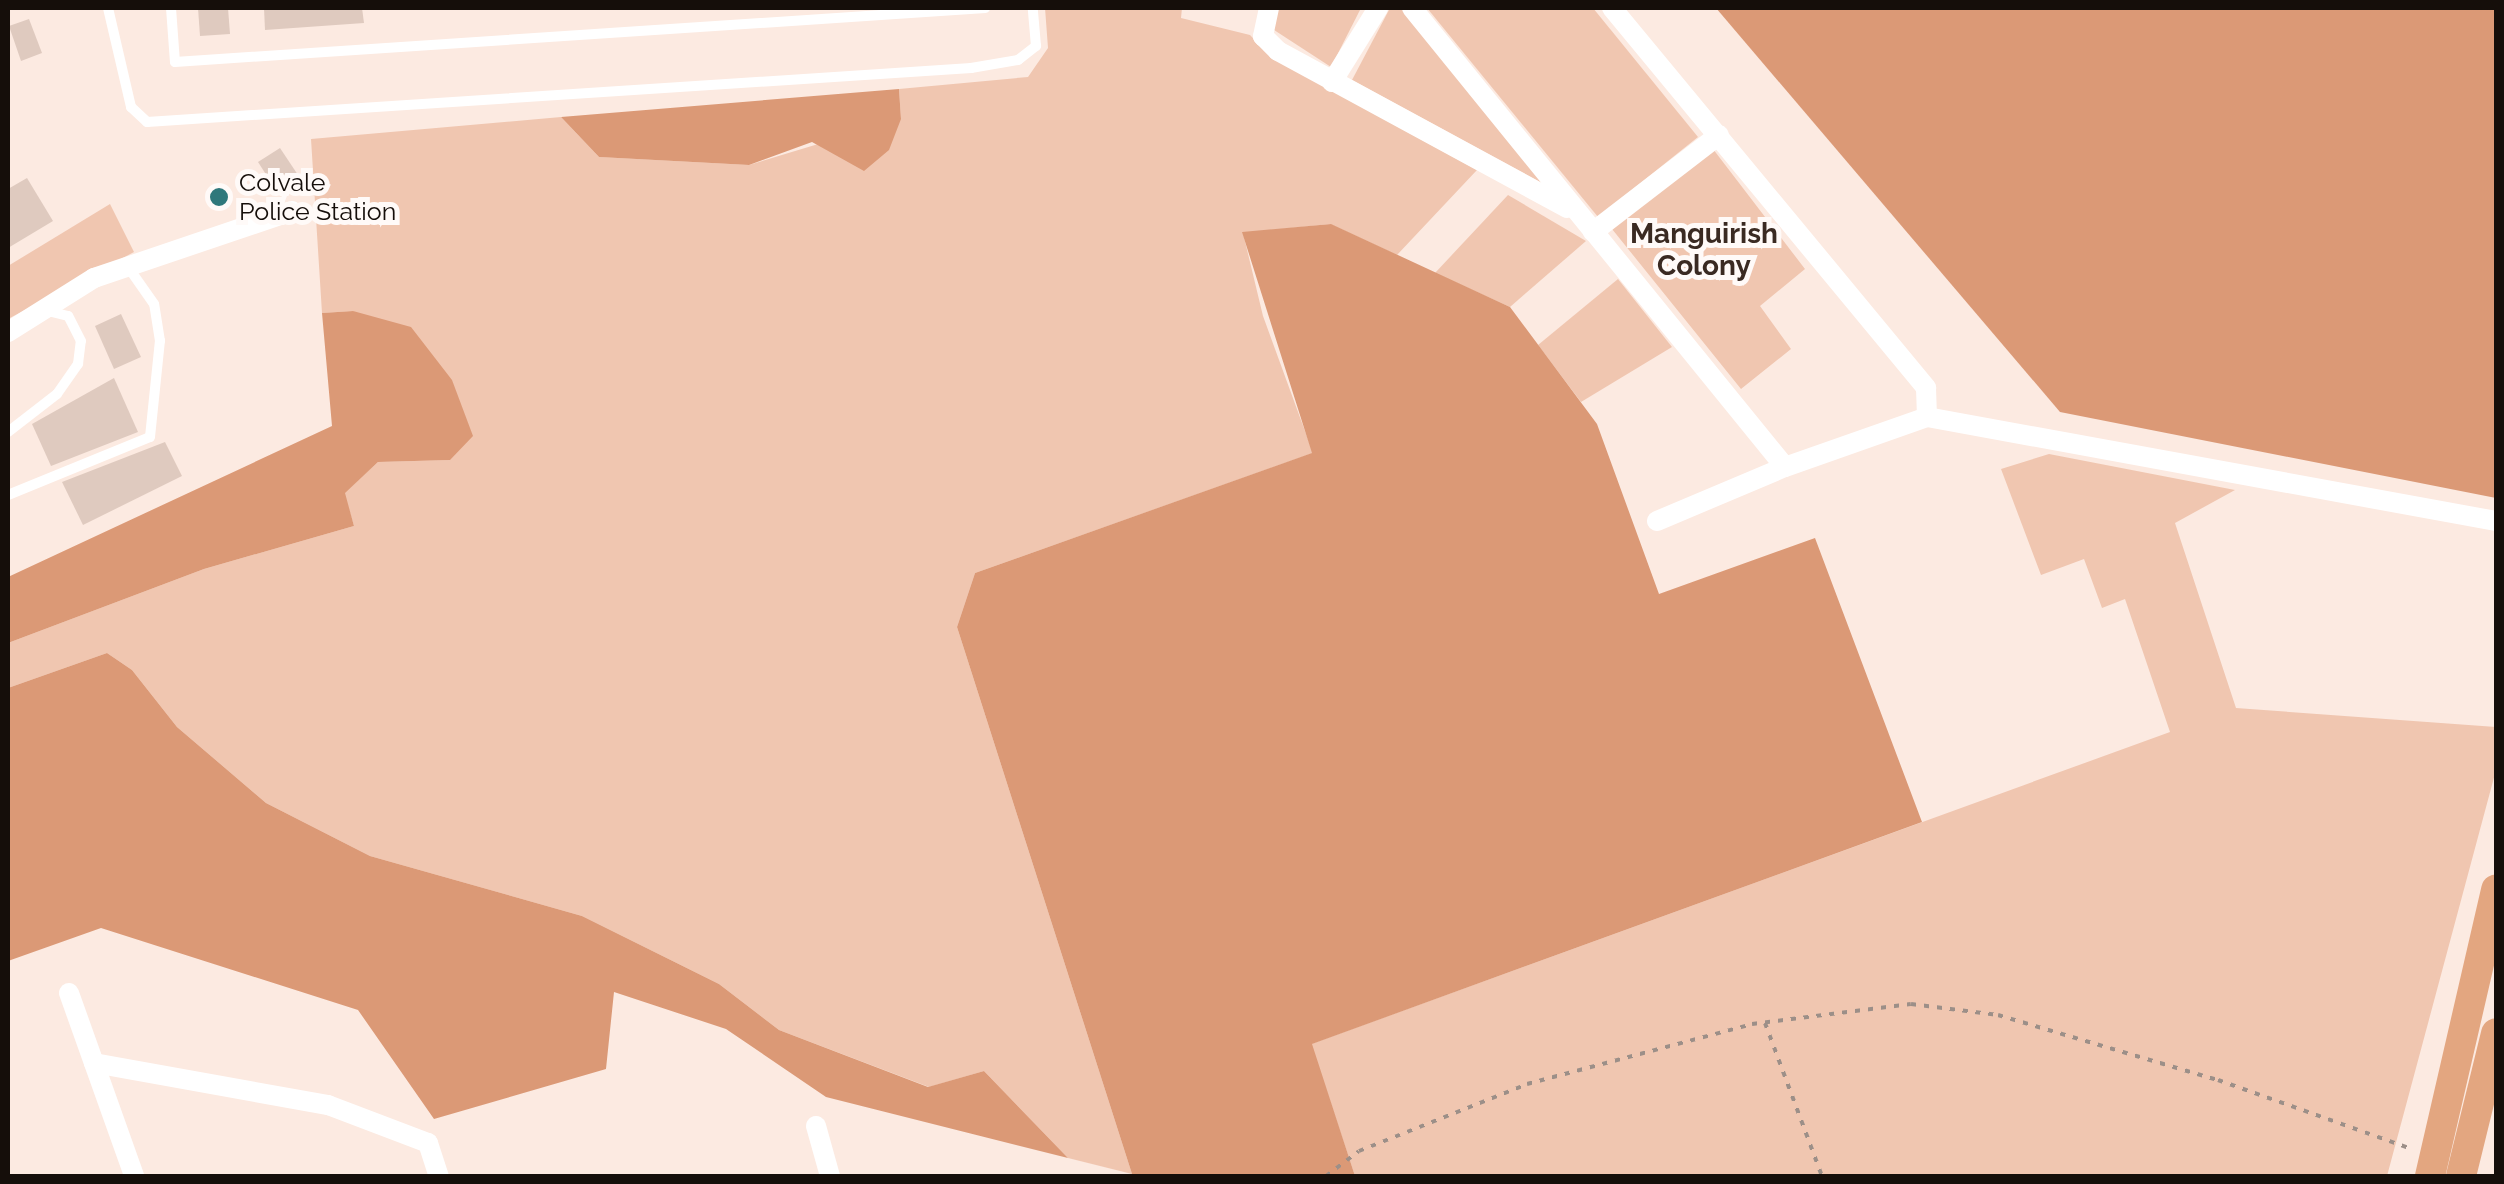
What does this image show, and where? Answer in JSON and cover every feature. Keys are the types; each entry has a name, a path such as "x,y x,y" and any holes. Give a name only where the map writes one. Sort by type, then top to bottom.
{"main road":[{"path":"2432,1167 2496,888"},
{"path":"2460,1176 2496,1034"}],"street":[{"path":"1269,8 1263,36 1332,82 1577,214"},
{"path":"1332,82 1378,8"},
{"path":"1412,8 1785,467"},
{"path":"1612,8 1926,388 1928,417"},
{"path":"1592,232 1719,135"},
{"path":"8,332 128,267 292,211"},
{"path":"1657,521 1785,467 1928,417 2496,521"},
{"path":"68,994 134,1176"},
{"path":"94,1063 328,1105 428,1143 439,1176"},
{"path":"816,1126 830,1176"}],"lane":[{"path":"108,8 131,107 148,122 972,68 1018,60 1036,46 1033,8"},
{"path":"171,8 175,62 985,8"},
{"path":"8,495 150,436 160,341 154,304 128,267"},
{"path":"8,432 57,394 78,364 82,340 68,316 43,310"}],"path":[{"path":"1326,1176 1359,1151 1527,1084 1765,1022 1911,1004 1998,1015 2218,1080 2432,1167"},
{"path":"1765,1022 1822,1176"}],"shaded area":[{"path":"1045,8 1182,8 1181,18 1250,35 1272,58 1477,170 1397,255 1330,224 1243,233 1263,316 1313,453 975,573 957,627 1132,1174 1068,1158 984,1071 929,1087 779,1030 719,984 582,916 370,856 266,803 177,727 132,670 107,653 8,688 8,643 204,569 354,526 344,493 378,462 450,460 353,311 322,313 311,139 561,117 599,157 749,165 901,119 899,89 1028,77 1048,48"},
{"path":"1276,8 1361,8 1331,67 1271,28"},
{"path":"1390,8 1403,8 1542,183 1352,80"},
{"path":"1427,8 1593,8 1698,137 1598,217"},
{"path":"1716,8 2496,8 2496,498 2060,412"},
{"path":"899,89 901,119 889,150 864,171 812,142 749,165 599,157 561,117"},
{"path":"1713,149 1805,269 1760,306 1791,349 1741,389 1612,229"},
{"path":"1508,195 1586,241 1510,307 1435,273"},
{"path":"110,204 134,252 8,319 8,266"},
{"path":"1331,224 1510,307 1597,424 1659,594 1815,538 1922,822 1312,1044 1355,1176 1132,1174 957,627 975,573 1312,453 1242,232"},
{"path":"1618,279 1672,347 1581,402 1538,345"},
{"path":"353,311 411,327 452,380 473,436 450,460 378,462 345,493 354,526 204,569 8,643 8,577 332,426 322,313"},
{"path":"2049,454 2235,490 2175,523 2236,708 2496,727 2496,770 2387,1176 1355,1176 1311,1044 2170,732 2125,599 2102,608 2084,559 2041,575 2001,469"},
{"path":"107,653 132,670 177,727 266,803 370,856 582,916 719,984 779,1030 928,1087 984,1071 1068,1158 826,1097 726,1029 614,992 606,1069 434,1119 358,1010 101,928 8,961 8,688"}],"building":[{"path":"198,8 228,8 230,34 200,36"},
{"path":"264,8 362,8 364,23 265,30"},
{"path":"29,19 42,53 21,61 9,26"},
{"path":"280,148 298,175 276,190 258,162"},
{"path":"27,178 53,221 8,248 8,189"},
{"path":"121,314 141,357 114,369 95,326"},
{"path":"114,378 138,432 51,466 32,424"},
{"path":"165,442 182,476 83,525 62,482"}],"place":[{"name":"Colvale Police Station","path":"219,197"}],"district":[{"name":"Manguirish Colony","path":"1704,250"}]}
